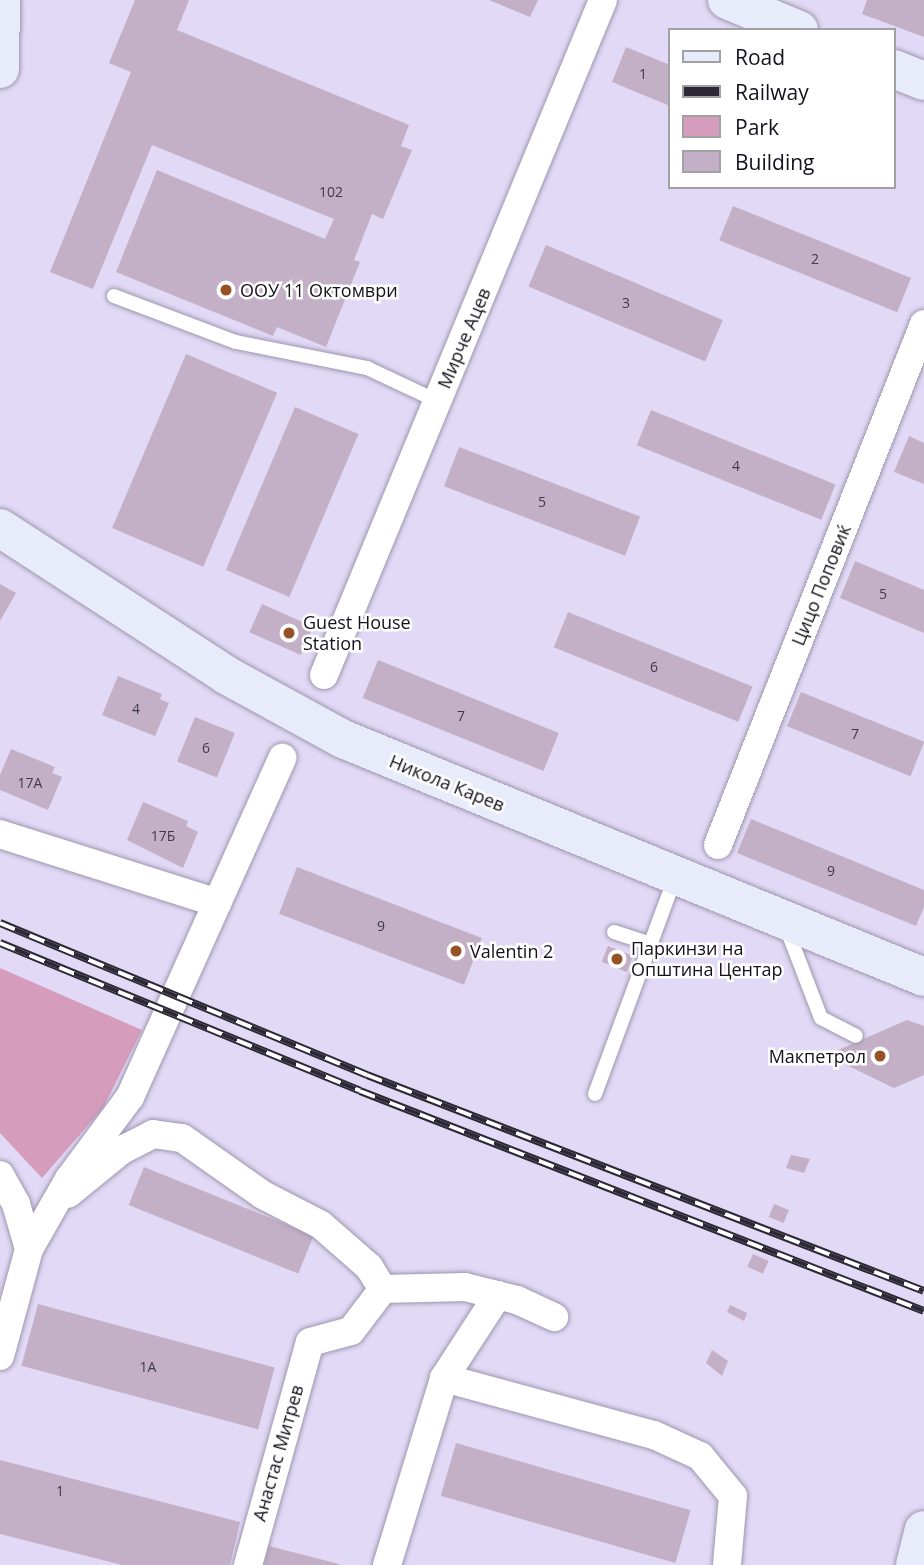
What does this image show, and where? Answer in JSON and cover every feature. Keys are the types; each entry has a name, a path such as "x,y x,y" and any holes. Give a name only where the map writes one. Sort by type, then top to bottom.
{"street":[{"path":"0,69 1,0"},
{"name":"Мирче Ацев","path":"324,675 603,0"},
{"path":"727,0 794,28"},
{"path":"896,70 924,81"},
{"name":"Цицо Поповиќ","path":"718,845 924,324"},
{"name":"Никола Карев","path":"2,530 214,668 299,717 423,774 676,877 921,969"},
{"path":"0,1356 29,1249 56,1199 130,1097 282,758"},
{"path":"0,834 217,903"},
{"path":"56,1199 79,1188 122,1150 153,1134 182,1138 262,1195 331,1233 369,1267 383,1289 465,1287 498,1295 554,1317"},
{"path":"0,1175 16,1204 29,1249"},
{"name":"Анастас Митрев","path":"248,1565 310,1342 351,1331 383,1289"},
{"path":"387,1565 444,1378 498,1295"},
{"path":"444,1378 654,1435 699,1456 733,1496 729,1557"},
{"path":"915,1565 924,1530"}],"lane":[{"path":"114,296 236,342 367,368 437,401"},
{"path":"595,1094 676,877"},
{"path":"783,919 821,1018 856,1036"},
{"path":"614,932 650,944"}],"green space":[{"path":"0,968 142,1030 103,1108 42,1178 0,1133"}],"building":[{"path":"135,0 189,0 177,30 409,125 401,146 412,150 383,219 372,214 354,260 360,262 326,347 277,327 273,336 116,272 157,170 325,239 334,219 152,145 93,289 50,272 131,72 109,63"},
{"path":"489,0 538,0 530,17"},
{"path":"867,0 924,0 924,37 862,14"},
{"path":"626,47 668,64 668,105 612,82"},
{"path":"733,206 911,278 897,312 719,240"},
{"path":"546,245 723,320 705,361 528,286"},
{"path":"186,354 277,393 203,567 112,528"},
{"path":"295,407 359,434 289,597 226,570"},
{"path":"651,410 836,485 821,520 637,445"},
{"path":"909,436 924,443 924,484 894,472"},
{"path":"459,447 640,517 625,556 444,486"},
{"path":"855,561 924,590 924,633 840,598"},
{"path":"0,584 16,593 0,621"},
{"path":"262,604 313,627 301,655 249,632"},
{"path":"568,612 753,687 738,722 554,647"},
{"path":"378,660 559,733 543,771 363,698"},
{"path":"118,676 162,694 160,699 169,703 155,736 102,715"},
{"path":"801,692 924,742 910,776 787,726"},
{"path":"195,717 235,733 217,778 177,762"},
{"path":"11,749 55,767 52,773 62,777 48,810 0,790 0,775"},
{"path":"143,802 188,821 186,826 198,832 183,868 127,840"},
{"path":"751,819 924,890 924,907 916,926 737,853"},
{"path":"297,867 482,938 464,985 279,914"},
{"name":"Паркинзи на Општина Центар","path":"608,946 633,956 627,972 602,962"},
{"name":"Макпетрол","path":"907,1020 924,1026 924,1075 894,1088 836,1060 836,1051"},
{"path":"791,1155 810,1159 804,1173 786,1168"},
{"path":"144,1167 314,1236 298,1274 129,1205"},
{"path":"774,1204 789,1210 784,1223 769,1217"},
{"path":"753,1254 769,1261 763,1274 747,1267"},
{"path":"38,1304 275,1367 258,1429 21,1366"},
{"path":"730,1305 747,1313 744,1321 727,1312"},
{"path":"712,1350 728,1361 722,1376 706,1363"},
{"path":"456,1443 691,1510 675,1563 441,1496"},
{"path":"0,1460 240,1522 230,1565 122,1565 0,1534"},
{"path":"269,1546 339,1564 339,1565 264,1565"}],"railway":[{"path":"0,923 367,1075 924,1291"},
{"path":"0,943 360,1091 924,1311"}],"place":[{"name":"ООУ 11 Октомври","path":"226,290"},
{"name":"Guest House Station","path":"289,633"},
{"name":"Valentin 2","path":"456,951"},
{"name":"Паркинзи на Општина Центар","path":"617,959"},
{"name":"Макпетрол","path":"880,1056"}]}
